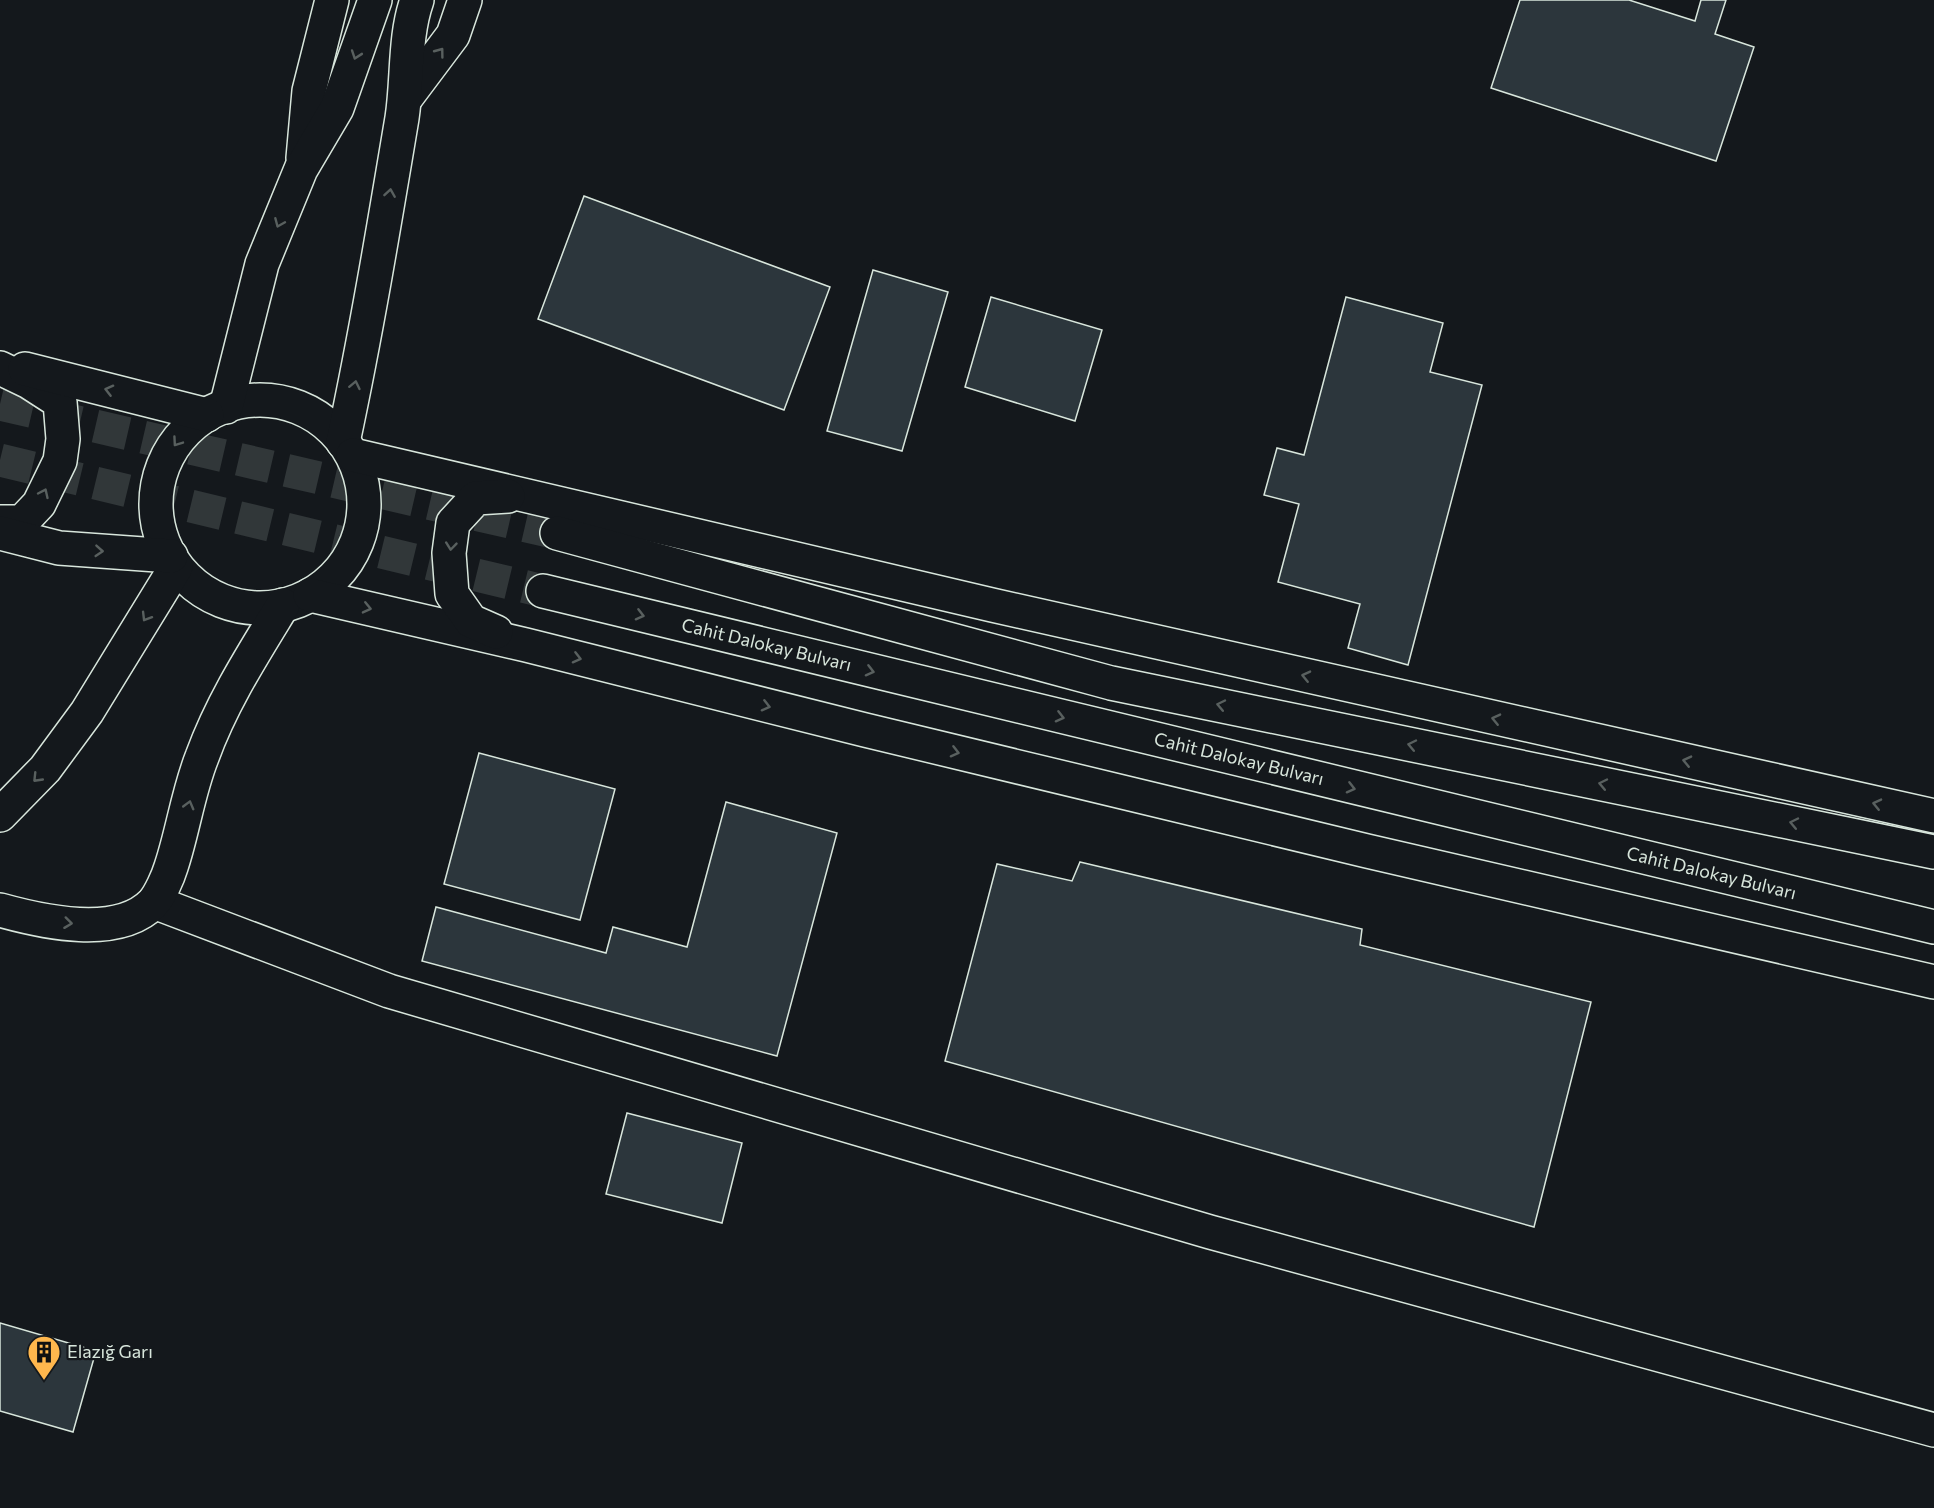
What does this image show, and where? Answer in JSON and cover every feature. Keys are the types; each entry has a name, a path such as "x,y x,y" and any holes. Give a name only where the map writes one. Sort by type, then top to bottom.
{"main road":[{"path":"302,169 309,91 332,0"},
{"path":"216,411 262,264 302,169 337,108 375,0"},
{"path":"348,449 405,99 412,15 417,0"},
{"path":"405,99 453,35 465,0"},
{"path":"0,363 216,411"},
{"path":"0,368 29,382 60,402 63,439 60,461 39,504 22,522 0,522"},
{"path":"272,400 304,410 333,429 348,449 363,488 364,521 352,554 332,581 297,600 269,608 234,605 201,591 174,561 160,536 156,501 162,467 180,437 216,411 238,402 272,400"},
{"path":"348,449 519,495 992,605 1934,816"},
{"path":"519,495 476,498 453,523 449,553 452,594 471,621 526,645"},
{"path":"0,533 59,548 174,561"},
{"path":"557,533 1111,683 1934,852"},
{"path":"0,815 45,769 87,712 174,561"},
{"name":"Cahit Dalokay Bulvarı","path":"543,591 1934,927"},
{"path":"297,600 526,645 876,733 1345,846 1934,982"},
{"path":"0,910 73,924 107,924 134,917 153,902 171,868 201,760 219,713 297,600"},
{"path":"153,902 400,995 1210,1232 1934,1430"}],"building":[{"path":"1520,0 1629,0 1695,21 1701,0 1726,0 1715,34 1754,47 1716,161 1491,88"},
{"path":"584,196 830,287 784,410 538,319"},
{"path":"873,270 948,292 902,451 827,431"},
{"path":"991,297 1102,330 1075,421 965,387"},
{"path":"1346,297 1443,323 1430,372 1482,385 1408,665 1348,648 1360,604 1278,582 1299,504 1264,495 1277,448 1304,455"},
{"path":"479,753 615,789 580,920 444,884"},
{"path":"726,802 837,833 777,1056 422,961 436,907 606,953 613,927 687,947"},
{"path":"1080,862 1362,929 1360,945 1591,1002 1534,1227 945,1061 997,864 1072,881"},
{"path":"627,1113 742,1143 722,1223 606,1194"},
{"name":"Elazığ Garı","path":"0,1323 96,1351 73,1432 0,1411"}],"tunnel":[{"path":"0,404 557,533"},
{"path":"0,460 543,591"}],"place":[{"name":"Elazığ Garı","path":"44,1381"}]}
